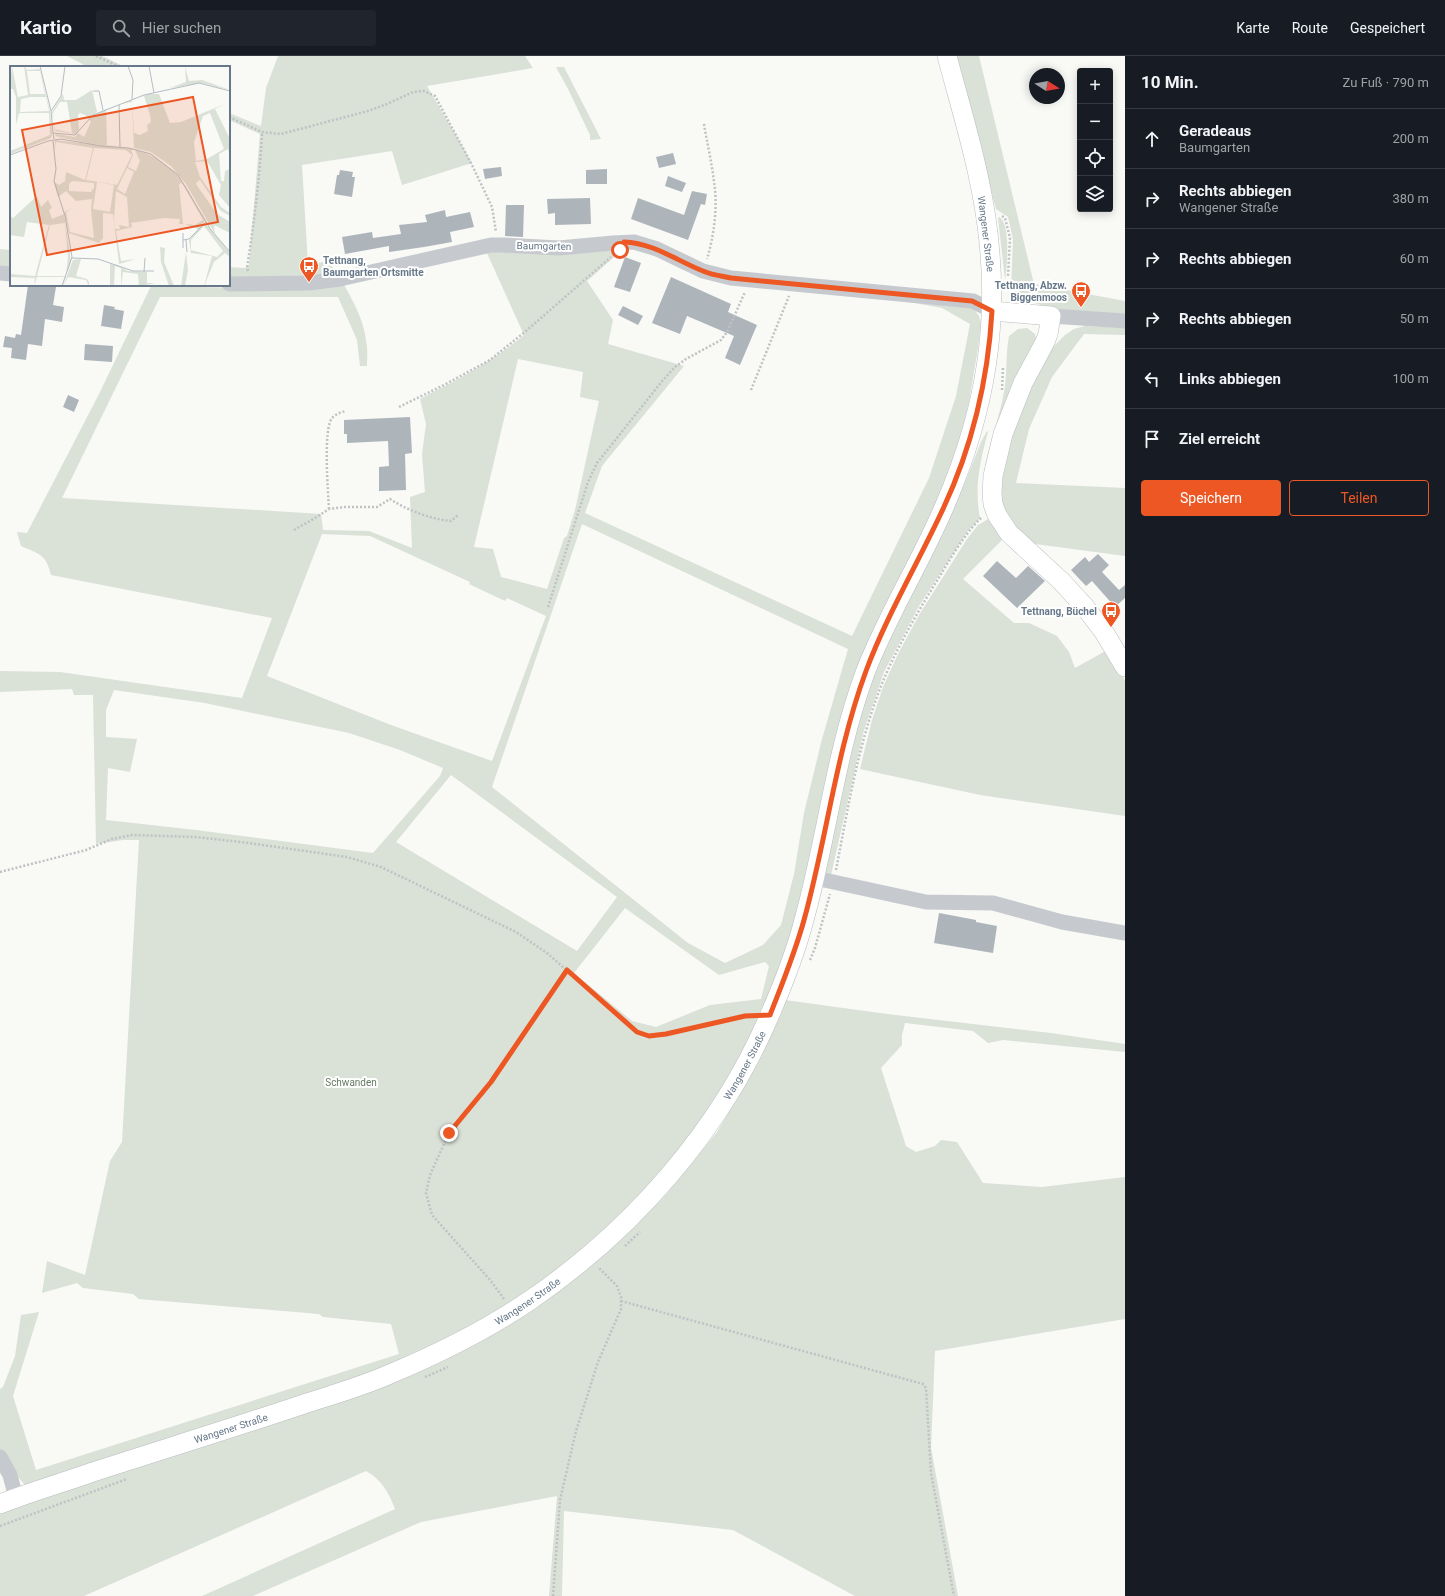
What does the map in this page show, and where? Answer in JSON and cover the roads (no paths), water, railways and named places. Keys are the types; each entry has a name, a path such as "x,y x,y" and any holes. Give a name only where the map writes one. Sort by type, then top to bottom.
{"main road":[{"name":"Wangener Straße","path":"8,1501 242,1425 383,1377 433,1355 474,1334 523,1305 596,1249 627,1220 671,1172 723,1103 746,1063 770,1015 794,953 815,878 841,754 866,670 897,602 944,508 970,437 985,376 992,311 990,256 985,215 972,152 947,56"},
{"path":"992,311 1051,316 1045,342 1023,383 1003,434 992,476 992,494 995,510 1009,533 1071,591 1085,607 1104,632 1125,667"}],"street":[{"name":"Baumgarten","path":"230,284 304,284 340,278 497,245 559,248 634,242 646,245 715,275 746,280 796,283 972,301 992,311"},
{"path":"0,273 10,274"},
{"path":"1051,316 1125,321"},
{"path":"815,878 926,902 993,903 1062,922 1125,932"},
{"path":"0,1457 10,1474 8,1501"}],"place":[{"name":"Tettnang, Baumgarten Ortsmitte","path":"309,283"},
{"name":"Tettnang, Abzw. Biggenmoos","path":"1081,308"},
{"name":"Tettnang, Büchel","path":"1111,628"}],"park label":[{"name":"Schwanden","path":"351,1082"}]}
